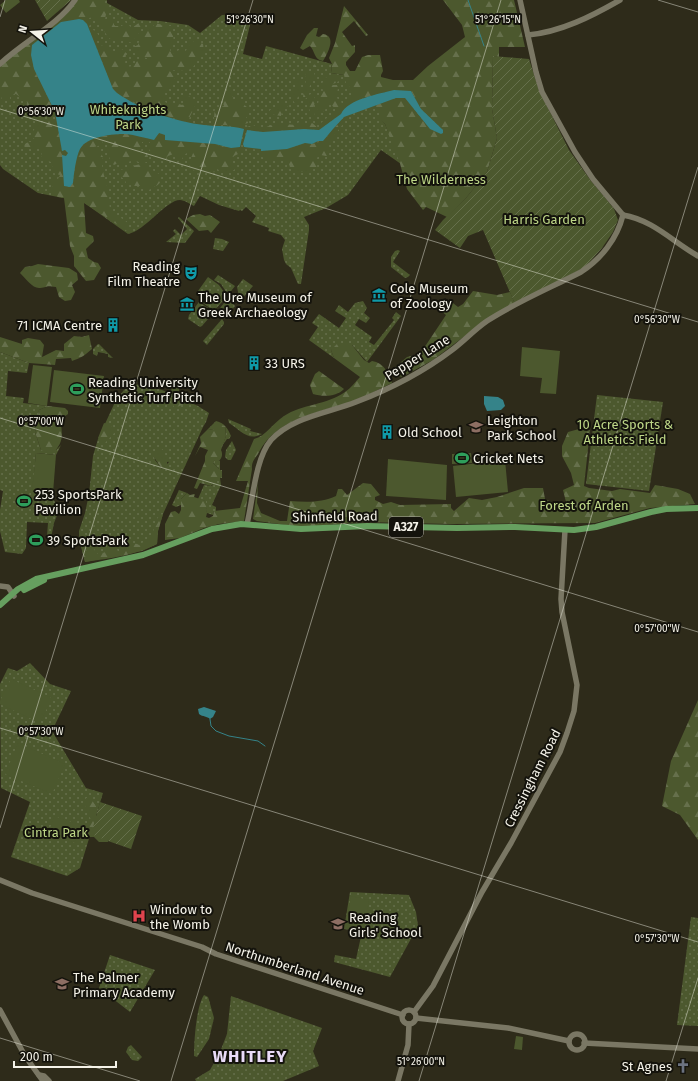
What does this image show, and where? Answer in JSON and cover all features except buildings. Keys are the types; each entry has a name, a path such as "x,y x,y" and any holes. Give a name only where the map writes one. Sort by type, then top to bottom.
{"main road":[{"name":"Shinfield Road","path":"13,595 62,572 143,554 212,529 241,524 301,529 367,526 457,528 515,527 583,530 596,528 666,509 698,508"},
{"name":"A327","path":"0,604 13,595"},
{"name":"A327","path":"0,610 13,595"}],"street":[{"path":"0,64 12,53 61,16 75,0"},
{"path":"520,0 540,87 551,110 575,152 593,179 623,215 639,219 653,226 698,256"},
{"path":"528,35 541,34 555,30 620,0"},
{"name":"Pepper Lane","path":"247,524 260,461 267,445 281,431 301,420 367,398 400,382 446,354 488,320 581,272 592,264 606,249 616,235 623,215"},
{"name":"Cressingham Road","path":"414,1012 433,986 482,892 511,843 560,752 571,722 577,685 562,612 565,530"},
{"path":"0,586 8,587 13,595"},
{"name":"Northumberland Avenue","path":"0,880 32,893 202,947 216,954 402,1015"},
{"path":"0,1010 25,1056 43,1081"},
{"path":"409,1024 403,1020 402,1015 408,1010 414,1012 416,1018"},
{"path":"409,1024 414,1022 416,1018"},
{"path":"416,1018 508,1028 569,1041"},
{"path":"398,1081 408,1045 409,1024"},
{"path":"574,1035 579,1035 584,1039 584,1043 582,1048 575,1050 571,1048 569,1041 574,1035"},
{"path":"584,1043 698,1050"},
{"path":"39,1075 44,1076 49,1081"}],"green space":[{"path":"6,0 19,0 20,2 6,13 0,5"},
{"path":"35,0 71,0 47,21"},
{"name":"Whiteknights Park","path":"77,0 107,0 107,3 138,20 188,25 200,33 222,15 245,14 250,25 243,54 262,59 266,46 332,64 331,73 382,81 413,80 455,142 386,113 380,118 385,124 401,164 381,150 348,195 326,208 304,217 309,225 309,230 301,284 298,284 291,268 284,260 282,249 285,240 281,235 268,231 269,228 252,222 256,216 246,207 242,211 239,211 219,205 200,196 194,206 185,201 174,201 135,232 128,234 83,202 38,193 3,169 0,165 0,67"},
{"path":"78,0 104,0 108,11 105,19 114,23 114,26 122,26 125,22 132,28 140,22 142,26 138,32 140,36 135,38 134,43 127,41 123,37 112,40 99,25 95,17 89,18 88,21 91,24 89,26 80,19 73,19 60,24 42,37 32,45 31,55 34,69 56,117 47,116 39,121 32,120 30,116 26,116 27,102 16,94 10,95 10,101 2,101 0,89 0,67 13,54"},
{"name":"The Wilderness","path":"443,0 514,0 525,47 499,47 499,57 493,56 492,109 497,138 487,172 466,198 447,217 426,207 423,210 407,189 399,160 385,124 379,118 382,115 377,111 376,105 396,98 405,98 430,129 443,130 421,109 411,91 379,94 364,98 350,105 341,114 319,130 319,127 323,121 338,112 330,104 323,112 317,112 319,98 323,92 322,84 325,77 330,78 330,76 340,78 341,80 331,85 337,85 338,88 336,98 341,100 342,106 354,92 346,83 344,75 331,73 332,64 329,58 335,43 344,6 368,35 366,36 354,21 342,32 352,46 355,45 355,52 346,62 346,65 350,71 355,71 362,57 368,55 380,55 383,71 381,77 393,80 413,80 428,66 465,37 462,25"},
{"path":"156,23 165,26 172,26 174,44 170,50 172,54 179,50 185,52 190,44 195,40 203,44 204,52 193,67 187,71 169,70 176,77 170,85 170,89 165,89 165,102 171,105 175,103 182,105 184,104 183,98 187,96 196,101 189,123 152,111 116,93 113,89 90,31 94,30 98,34 96,41 97,46 104,45 109,52 122,49 126,53 126,67 134,66 138,59 148,62 149,59 135,54 133,47 138,45 144,28 150,29"},
{"path":"314,28 318,28 316,36 319,37 323,34 330,38 330,45 323,61 316,57 310,46 303,50 300,48 307,35"},
{"name":"Harris Garden","path":"493,56 529,59 539,90 569,150 591,181 614,209 618,220 613,232 602,248 585,267 515,304 483,230 468,236 460,248 435,230 443,220 466,198 487,172 497,138 492,109"},
{"path":"315,64 317,65 316,72 314,73 315,76 309,83 311,87 307,98 305,99 303,97 306,80 305,73 312,72"},
{"path":"297,79 300,79 302,82 300,85 299,96 297,98 298,102 295,104 291,95 295,90"},
{"path":"226,90 226,92 233,91 233,99 240,101 249,109 249,114 246,117 248,123 241,125 240,128 226,125 215,125 215,109 224,106 224,101 219,94"},
{"path":"313,94 316,101 313,107 315,115 313,118 311,117 308,102 309,95"},
{"path":"284,102 288,108 284,109 285,111 281,114 281,116 270,114 270,110 279,107"},
{"path":"344,118 346,120 327,145 329,155 318,156 316,160 317,168 314,169 310,168 307,171 293,173 285,160 281,158 281,161 270,161 263,158 260,150 244,148 261,149 262,151 276,149 282,150 305,143 312,144 323,141"},
{"path":"45,121 57,121 62,151 65,150 68,153 64,156 63,185 73,183 76,161 83,145 88,141 101,137 126,134 154,140 159,133 162,133 231,148 239,148 240,151 230,161 236,167 234,170 225,173 220,172 217,168 215,172 201,173 189,169 194,151 190,151 180,160 176,153 165,159 156,160 149,149 150,142 142,142 141,151 147,154 147,162 143,163 132,161 114,165 109,157 107,141 103,141 102,145 94,147 103,157 102,168 108,189 110,210 128,223 129,230 127,231 84,203 86,233 93,236 94,241 86,249 88,258 98,263 101,268 94,280 86,281 74,266 74,256 70,246 64,198 58,197 52,193 53,180 58,179 60,175 54,173 51,162 41,159 42,149 25,149 24,144 35,142 36,140 30,136 37,125"},
{"path":"299,122 305,126 308,123 312,123 318,130 304,129 263,132 247,130 247,127 253,125 261,129 272,125 296,125"},
{"path":"141,164 146,166 150,172 152,170 161,175 161,181 149,190 143,186 135,186 126,183 120,176 120,170 126,170 132,166"},
{"path":"200,214 205,216 210,215 220,222 211,233 208,230 199,231 186,219 193,215"},
{"path":"179,217 194,231 185,243 166,242 176,234 173,231 175,229 181,235 187,229 178,218"},
{"path":"215,238 229,242 223,251 213,249"},
{"path":"395,251 400,251 393,262 410,275 405,278 391,267 391,257"},
{"path":"38,264 69,268 77,273 78,280 72,285 75,292 71,300 65,301 59,297 56,287 35,287 20,273 25,267"},
{"path":"218,275 235,286 228,295 221,284 214,280"},
{"path":"208,277 219,285 227,296 214,311 200,301 201,297 198,291"},
{"path":"243,279 253,286 240,301 237,287"},
{"path":"473,291 497,295 510,292 515,304 486,320 433,360 402,377 398,376 393,369 407,357 420,354 446,315 441,311 449,300 458,307 463,304"},
{"path":"228,298 235,306 224,319 217,312"},
{"path":"363,301 367,308 364,313 370,318 366,323 359,319 355,325 372,337 369,342 374,345 394,320 392,318 396,312 401,316 367,362 352,345 331,350 334,358 309,340 318,327 312,323 319,314 339,328 346,318 335,311 339,305 348,312 355,303"},
{"path":"199,302 214,312 200,327 188,319 189,315"},
{"path":"222,319 224,324 207,345 203,341"},
{"path":"89,335 92,349 78,359 72,361 71,358 56,359 55,365 29,363 0,352 0,337 22,344 22,340 28,338 40,340 44,345 42,357 56,350 64,351 64,344 74,336 82,337"},
{"path":"338,343 352,345 364,360 369,363 372,361 376,362 383,366 392,383 353,401 300,418 276,431 267,441 252,464 244,521 219,524 204,528 180,538 165,540 165,524 171,512 175,511 179,514 181,510 181,499 187,493 190,495 195,494 194,497 206,501 206,517 209,518 213,516 214,511 240,508 248,481 236,481 254,439 262,435 280,419 291,412 330,400 345,392 360,377 334,358 331,350"},
{"path":"98,344 113,358 108,357 108,354 98,352 97,356 93,354 93,349"},
{"path":"522,347 560,351 556,394 540,393 542,378 520,376"},
{"path":"0,352 29,363 27,373 8,371 6,396 24,398 23,403 48,406 39,410 35,432 41,450 56,450 61,445 56,455 36,453 33,491 51,493 51,497 60,508 54,523 51,538 47,536 48,523 27,522 26,548 22,554 5,552 0,531 0,510 3,491 0,490"},
{"path":"33,365 52,367 47,406 28,403"},
{"name":"Reading University Synthetic Turf Pitch","path":"54,370 104,376 100,408 50,402"},
{"path":"319,371 344,389 337,394 329,396 313,394 310,385 315,374"},
{"path":"175,382 180,384 178,397 186,403 175,408 170,395"},
{"path":"140,384 162,390 198,406 209,413 163,514 158,531 157,544 142,551 85,562 79,531 89,494 93,456 98,439 116,400 124,390 130,386","holes":["154,454 166,459 169,462 162,469 155,460"]},
{"name":"10 Acre Sports & Athletics Field","path":"597,395 663,402 649,491 586,484"},
{"path":"48,406 65,408 68,411 68,414 61,419 62,435 59,446 56,450 45,452 41,450 35,432 39,410"},
{"path":"228,419 251,429 250,431 262,434 257,436 248,436 229,423"},
{"path":"216,421 225,426 213,430 208,429"},
{"path":"104,423 110,425 115,430 115,432 105,443 98,438"},
{"path":"218,424 225,426 226,436 221,450 221,459 219,461 215,460 213,463 219,469 219,478 211,486 200,483 197,489 194,488 208,450 200,447 195,456 201,443 200,437 208,429 213,430"},
{"path":"225,426 231,436 222,446 226,436"},
{"name":"Forest of Arden","path":"579,429 590,430 584,486 612,491 620,489 650,493 655,485 678,489 690,494 695,504 650,508 595,523 451,524 364,522 301,527 257,521 253,519 258,482 257,503 261,513 280,521 287,521 290,501 307,502 325,500 336,496 338,489 342,489 347,495 363,483 371,484 380,495 375,497 375,500 383,504 391,502 400,505 451,504 451,508 454,511 469,498 482,500 497,497 524,488 543,488 545,499 552,502 566,502 563,490 574,485 571,473 562,456 562,446 568,432"},
{"path":"232,441 236,450 231,460 228,460 225,457 226,450"},
{"path":"159,447 164,451 166,459 172,459 172,461 167,462 167,465 162,469 153,456"},
{"path":"36,453 56,455 53,493 32,491"},
{"name":"Cricket Nets","path":"471,453 472,463 452,464 452,454"},
{"path":"215,459 220,461 222,478 220,478 221,485 212,505 216,507 216,511 214,511 213,515 207,513 205,501 198,499 204,485 212,486 219,469 213,463"},
{"path":"388,459 447,465 446,500 386,496"},
{"path":"505,460 508,492 456,497 453,466"},
{"path":"179,490 187,493 181,499 181,505 176,507 172,505"},
{"path":"163,514 158,531 157,544 131,554 85,562 80,543 85,539 88,539 89,545 86,552 88,553 92,548 95,550 94,553 96,555 100,551 104,553 108,547 111,549 115,548 119,552 131,543 139,545 145,541 151,541 156,521 160,515"},
{"name":"Cintra Park","path":"30,663 50,684 71,691 52,731 86,788 103,793 80,868 67,876 11,857 30,802 1,788 0,684 8,668 17,671"},
{"path":"11,679 52,698 40,723 0,704 0,701"},
{"path":"698,700 698,840 680,815 662,806 671,761"},
{"path":"18,743 65,764 52,794 5,774"},
{"path":"86,798 91,799 96,806 96,826 107,834 108,842 99,842 94,837 88,837 87,831 91,820 85,806"},
{"path":"100,802 142,816 131,849 91,834"},
{"path":"54,816 81,825 75,843 48,834"},
{"path":"350,892 409,895 416,912 418,926 390,977 334,962 335,955 356,959 362,932 344,929"},
{"path":"351,896 369,900 363,931 345,927"},
{"path":"691,917 698,918 698,1026 677,1025"},
{"path":"110,955 155,970 130,1012 99,988"},
{"path":"204,995 208,997 214,1018 209,1039 197,1057 194,1056 194,1042 199,1008"},
{"path":"231,996 322,1028 313,1051 319,1066 283,1081 196,1081 195,1079 210,1070 220,1052 227,1034"},
{"path":"516,1036 523,1037 522,1050 514,1049"},
{"path":"131,1045 142,1057 138,1061 132,1060 126,1052 128,1047"}],"water":[{"path":"79,19 83,20 87,24 113,89 117,93 136,104 170,118 209,126 244,129 240,147 231,148 215,144 165,140 165,135 159,133 154,140 126,134 101,137 88,141 83,145 76,161 73,183 70,187 64,186 62,155 66,156 68,153 65,150 62,151 55,112 34,69 31,55 32,45 61,22"},
{"path":"394,90 411,91 421,109 443,130 443,133 441,134 430,129 405,98 396,98 344,117 323,141 318,141 312,144 305,143 287,149 261,151 261,149 244,147 243,144 247,130 263,132 304,129 319,130 341,114 350,104 372,95"},
{"path":"484,396 498,397 503,400 505,406 501,410 487,411 484,404"},
{"path":"204,707 216,711 213,717 210,719 199,714 198,709"}],"waterway":[{"path":"468,0 484,46"},
{"path":"210,719 211,726 216,731 229,736 258,741 265,746"}],"place":[{"name":"Reading Film Theatre","path":"191,273"},
{"name":"Cole Museum of Zoology","path":"379,295"},
{"name":"The Ure Museum of Greek Archaeology","path":"187,304"},
{"name":"71 ICMA Centre","path":"113,325"},
{"name":"33 URS","path":"254,363"},
{"name":"Reading University Synthetic Turf Pitch","path":"77,389"},
{"name":"Leighton Park School","path":"476,427"},
{"name":"Old School","path":"387,432"},
{"name":"Cricket Nets","path":"462,458"},
{"name":"253 SportsPark Pavilion","path":"24,501"},
{"name":"39 SportsPark","path":"36,540"},
{"name":"Window to the Womb","path":"139,916"},
{"name":"Reading Girls' School","path":"338,924"},
{"name":"The Palmer Primary Academy","path":"62,984"},
{"name":"St Agnes","path":"683,1066"}],"district":[{"name":"WHITLEY","path":"250,1056"}]}
